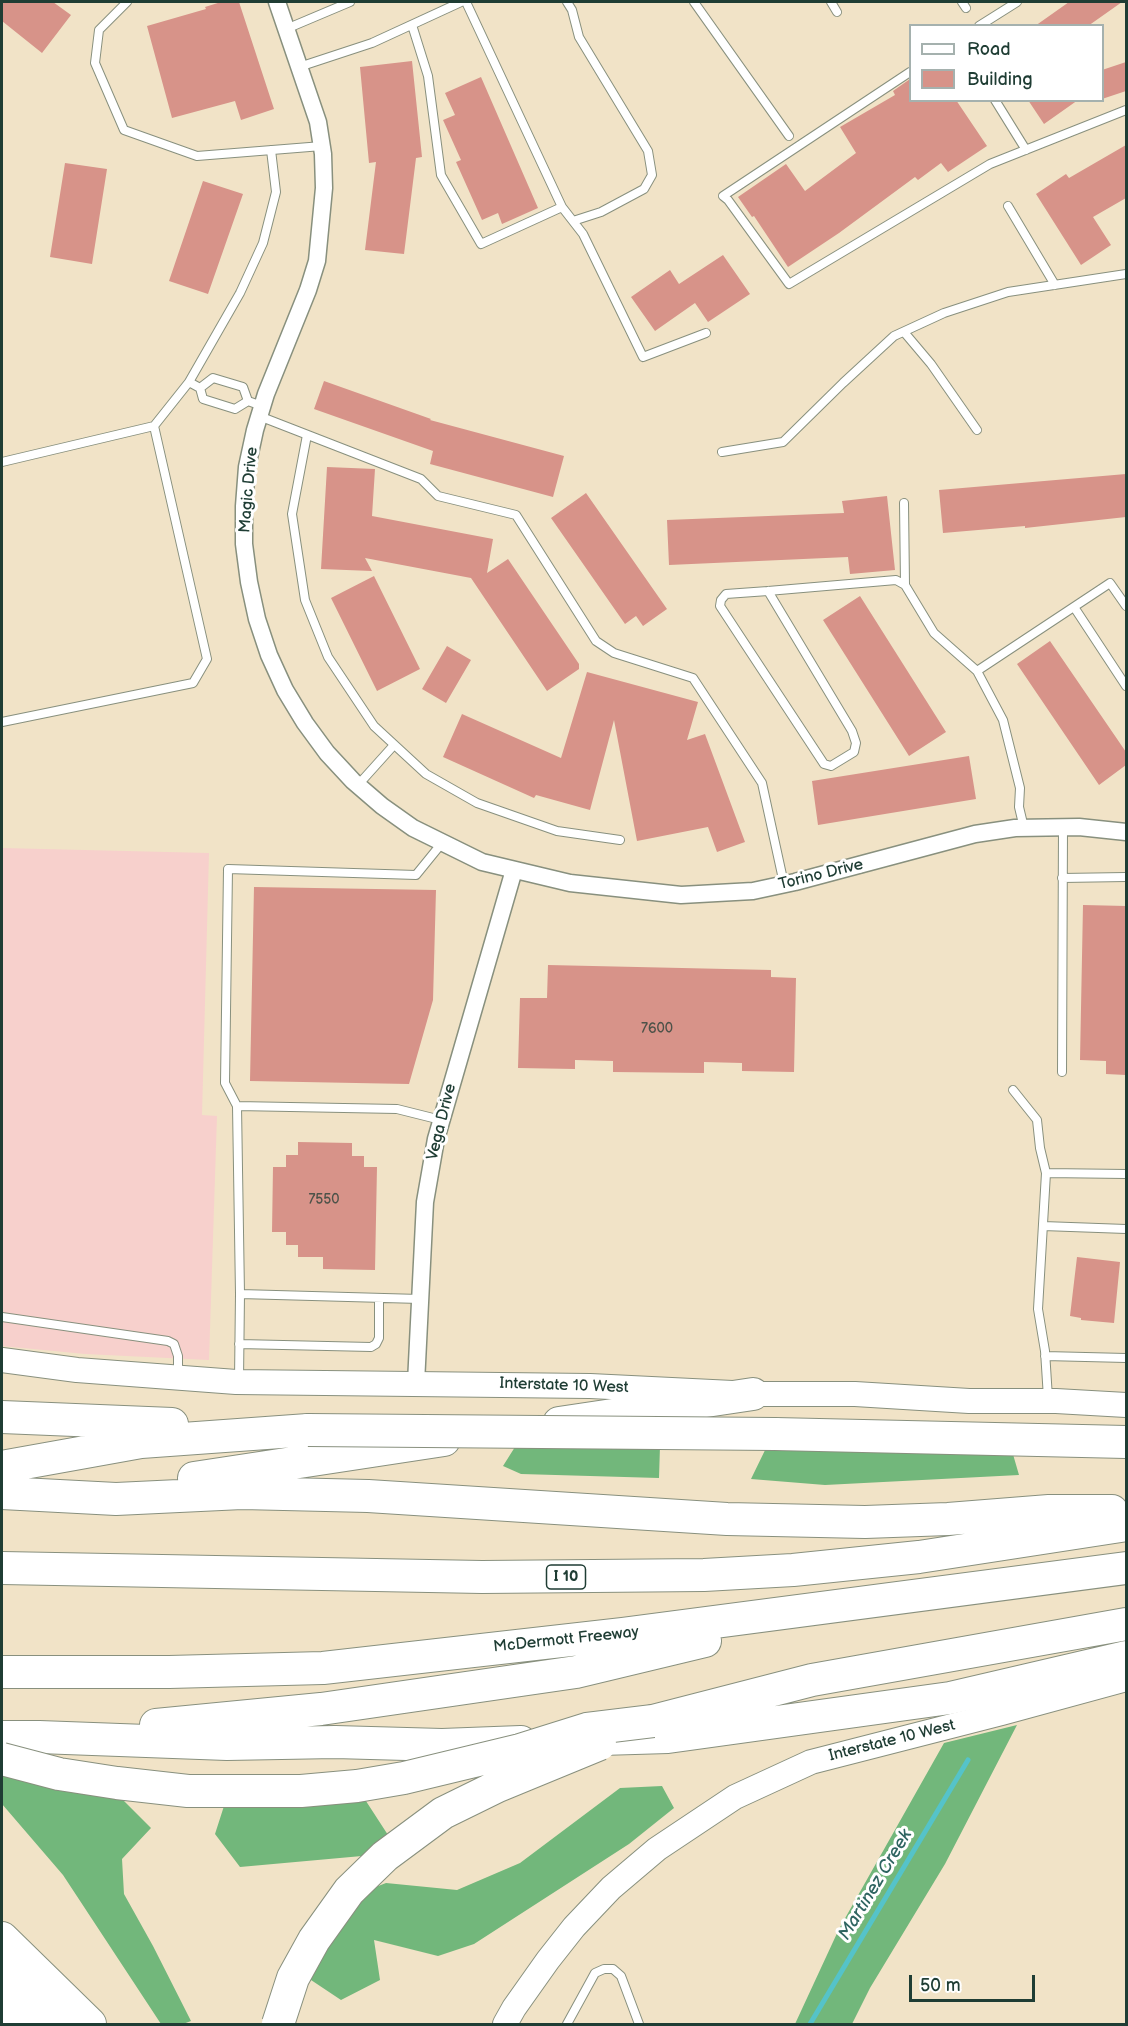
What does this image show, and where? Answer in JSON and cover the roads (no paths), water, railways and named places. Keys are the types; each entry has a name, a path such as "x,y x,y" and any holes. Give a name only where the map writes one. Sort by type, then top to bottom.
{"highway":[{"path":"13,1493 178,1480 753,1394"},
{"path":"2,1418 308,1430 775,1434 1126,1442"},
{"path":"2,1467 141,1442 308,1430"},
{"path":"13,1493 116,1499 242,1493 368,1496 727,1519 865,1522 948,1519 1049,1511 1126,1511"},
{"name":"I 10","path":"2,1568 482,1577 704,1575 793,1570 919,1557 1126,1525"},
{"name":"McDermott Freeway","path":"2,1672 169,1672 323,1668 623,1634 1126,1568"},
{"path":"39,1737 321,1709 576,1672 868,1603"},
{"path":"2,1760 59,1774 117,1784 176,1790 301,1791 357,1786 404,1778 520,1750 587,1729 653,1721 812,1680 1126,1624"},
{"path":"2,1737 227,1744 335,1742 442,1745 668,1737 950,1698 1126,1657"},
{"path":"278,2025 293,1978 314,1940 349,1891 385,1856 442,1813 653,1721"},
{"path":"2,1938 90,2025"},
{"path":"2,1962 54,2025"},
{"path":"2,1999 19,2025"}],"main road":[{"name":"Interstate 10 West","path":"2,1360 78,1370 239,1382 590,1386 753,1394 855,1394 969,1401 1048,1401 1126,1405"},
{"name":"Interstate 10 West","path":"505,2025 514,2008 548,1960 611,1888 657,1849 735,1797 811,1762 1126,1679"}],"street":[{"name":"Magic Drive","path":"277,2 318,122 322,146 324,189 317,261 308,290 256,408 247,467 244,544 257,619 269,655 285,690 305,723 327,753 358,785 413,828 482,862 514,870"},
{"name":"Torino Drive","path":"514,870 570,884 681,895 753,891 975,834 1024,828 1063,827 1126,832"},
{"name":"Vega Drive","path":"416,1383 425,1202 441,1120 514,870"}],"lane":[{"path":"127,2 99,30 95,63 124,130 196,156 322,146"},
{"path":"286,29 350,2"},
{"path":"299,67 372,44 461,2"},
{"path":"466,2 562,207 583,234 643,357 706,333"},
{"path":"567,2 572,10 579,37 648,151 652,175 644,189 601,212 573,221"},
{"path":"694,2 789,136"},
{"path":"831,2 837,12"},
{"path":"983,24 1017,2"},
{"path":"412,25 428,76 441,175 481,244 562,207"},
{"path":"909,73 723,196 789,284 990,164 1126,110"},
{"path":"995,102 1026,150"},
{"path":"2,462 154,426 189,382 240,293 263,243 276,192 271,150"},
{"path":"1008,206 1055,285"},
{"path":"722,452 783,442 843,382 894,336 944,313 1008,292 1126,274"},
{"path":"904,332 977,430"},
{"path":"200,388 213,378 243,387 256,408 307,435 421,479 438,496 516,514 596,641 614,653 693,678 762,783 784,884"},
{"path":"189,382 200,388 203,399 235,410 256,408"},
{"path":"2,722 194,683 207,659 154,426"},
{"path":"307,435 292,514 305,600 327,657 374,726 426,774 477,803 557,831 620,840"},
{"path":"904,503 905,585"},
{"path":"768,591 852,731 856,743 854,752 831,766 824,764 720,606 721,600 726,594 896,580 905,585 934,633 977,671 1003,720 1020,788 1019,807 1024,828"},
{"path":"977,671 1110,583 1126,606"},
{"path":"1074,607 1126,686"},
{"path":"358,785 394,745"},
{"path":"1062,1072 1063,827"},
{"path":"239,1382 237,1106 225,1083 228,869 416,875 442,843"},
{"path":"1062,878 1126,877"},
{"path":"1013,1090 1037,1120 1046,1173 1038,1309 1045,1356 1048,1401"},
{"path":"237,1106 397,1109 441,1120"},
{"path":"1046,1173 1126,1174"},
{"path":"1043,1226 1126,1229"},
{"path":"240,1294 420,1299"},
{"path":"239,1344 371,1347 379,1338 379,1298"},
{"path":"2,1317 168,1341 174,1344 178,1356 178,1378"},
{"path":"1045,1356 1126,1358"},
{"path":"567,2025 596,1973 604,1969 613,1969 621,1976 639,2025"}],"waterway":[{"name":"Martinez Creek","path":"810,2024 968,1760"}]}
